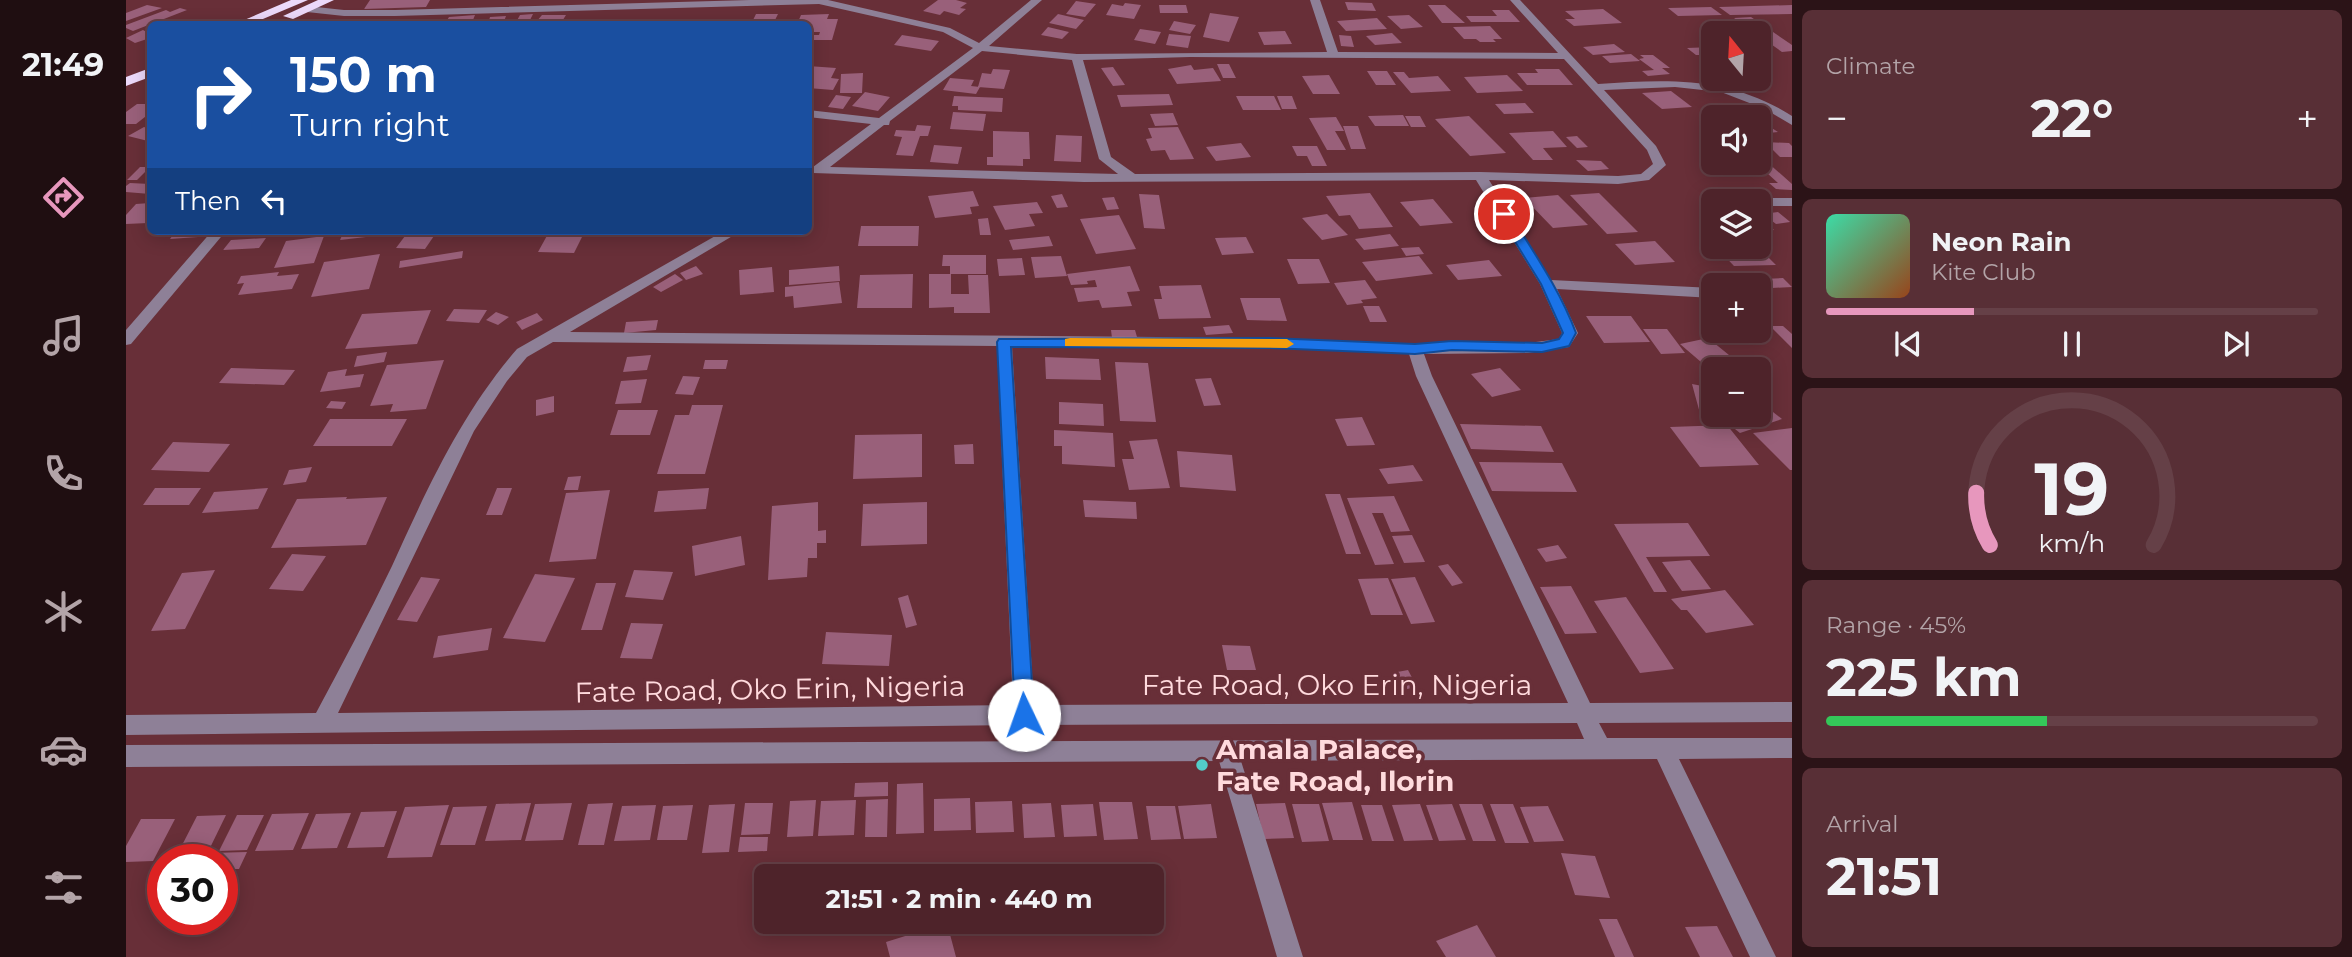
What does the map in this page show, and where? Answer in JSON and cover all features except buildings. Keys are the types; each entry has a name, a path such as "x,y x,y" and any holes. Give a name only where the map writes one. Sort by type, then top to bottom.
{"highway":[{"path":"251,21 305,4 328,0"},
{"path":"274,21 305,4"},
{"path":"126,70 147,62"},
{"path":"126,82 147,73"}],"street":[{"path":"305,4 344,13 395,13 820,0 946,30 980,48 1077,57 1567,56"},
{"path":"813,173 885,122 1037,0"},
{"path":"1315,0 1334,55"},
{"path":"813,173 1084,178 1480,176 1618,180 1646,177 1660,164 1656,154 1515,0"},
{"path":"387,21 395,13"},
{"path":"1077,57 1105,159 1131,177"},
{"path":"1598,88 1704,84 1754,97 1792,121"},
{"path":"812,113 885,122"},
{"path":"1084,178 1105,159"},
{"path":"548,337 1269,343 1415,349 1452,345 1542,348 1564,342 1570,333 1547,284 1480,176"},
{"path":"1771,202 1792,202"},
{"path":"126,340 216,235"},
{"path":"321,724 368,636 458,443 496,382 522,354 548,337 725,235"},
{"path":"1547,284 1701,292"},
{"path":"1004,342 1024,715"},
{"path":"1415,349 1424,376 1600,748"},
{"name":"Fate Road, Oko Erin, Nigeria","path":"126,725 1024,715 1792,712"},
{"path":"126,755 1792,748"},
{"path":"1227,750 1290,957"},
{"path":"1663,750 1763,957"}],"slow traffic":[{"path":"1070,342 1287,344"}],"place":[{"name":"Amala Palace, Fate Road, Ilorin","path":"1202,765"}],"route":[{"path":"1024,715 1004,342 1269,343 1415,349 1452,345 1542,348 1564,342 1570,333 1564,318 1547,284 1504,214"}]}
